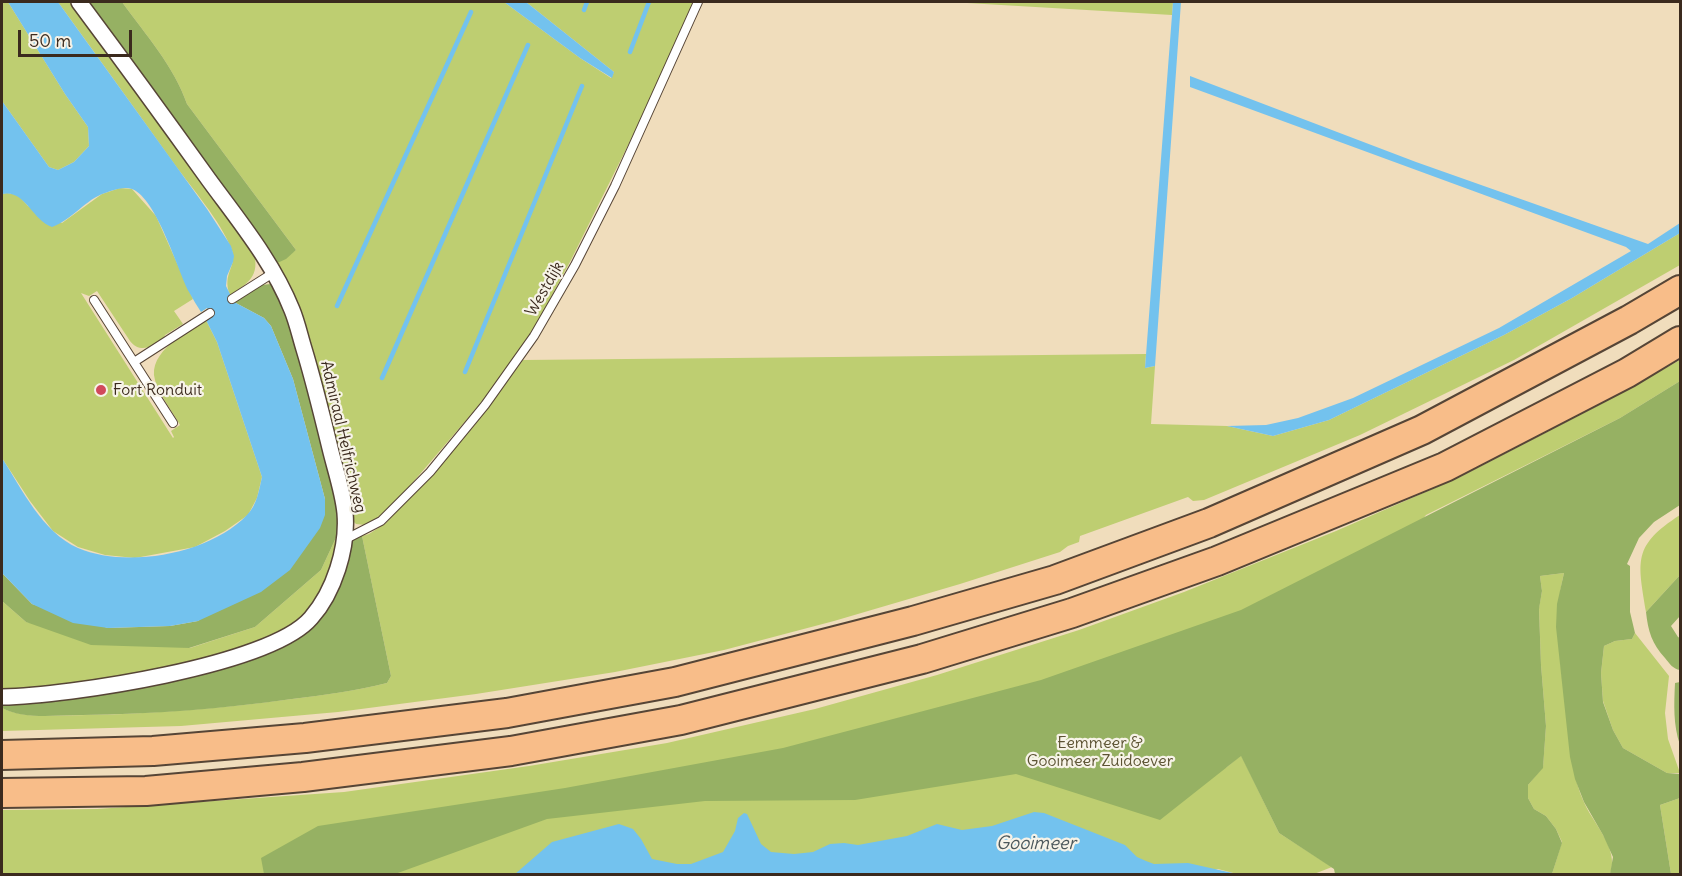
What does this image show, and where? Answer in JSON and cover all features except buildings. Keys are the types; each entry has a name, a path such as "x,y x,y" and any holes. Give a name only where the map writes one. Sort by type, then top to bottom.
{"highway":[{"path":"2,755 153,751 305,738 507,713 675,682 913,621 1055,580 1209,524 1422,430 1629,320 1680,290"},
{"path":"2,793 146,791 303,777 512,751 681,720 922,658 1072,613 1216,561 1445,467 1627,373 1680,341"}],"street":[{"name":"Admiraal Helfrichweg","path":"2,697 110,686 158,677 216,663 279,641 309,621 322,604 346,539 345,511 315,387 293,310 253,240 79,2"}],"lane":[{"name":"Westdijk","path":"346,539 381,521 430,471 485,405 534,336 575,265 615,186 698,2"},
{"path":"232,299 273,273"},
{"path":"94,300 173,423"},
{"path":"134,362 210,313"}],"green space":[{"path":"2,2 8,2 88,127 89,146 74,162 58,170 49,167 2,101"},
{"path":"58,2 73,2 252,246 255,256 253,276 230,295 227,281 233,254 220,227"},
{"path":"84,2 122,2 167,63 187,104 296,250 286,259 273,265"},
{"path":"122,2 504,2 611,78 614,72 526,2 694,2 649,103 571,260 529,338 480,404 402,495 375,520 365,525 356,524 351,519 273,265 296,250 187,104 167,63"},
{"path":"950,2 1173,2 1172,15"},
{"path":"120,188 132,189 156,216 193,299 174,311 183,324 165,335 162,343 141,348 133,345 97,291 89,296 81,293 173,438 171,431 180,425 159,391 154,370 157,360 171,344 206,320 217,342 262,477 257,498 248,515 225,531 195,547 135,558 105,555 78,547 53,531 2,458 2,194 18,195 28,206 62,223 102,194"},
{"path":"1680,233 1680,265 1514,360 1360,435 1204,500 1193,501 1188,497 1080,536 1079,542 1060,552 960,584 724,650 615,672 476,694 338,712 181,726 2,731 2,708 22,714 43,716 164,712 351,691 387,683 391,676 362,536 386,523 474,426 523,360 1146,354 1145,368 1155,366 1151,424 1227,426 1273,436 1329,420 1504,335 1572,298"},
{"path":"271,284 284,300 341,510 340,529 321,570 255,627 189,648 91,645 26,622 2,601 2,573 32,604 108,628 170,626 198,621 325,499 293,379 271,326 264,318 234,302 261,285"},
{"name":"Eemmeer & Gooimeer Zuidoever","path":"1680,360 1680,381 1620,418 1426,515 1226,768 1241,755 1279,833 1332,867 1314,874 1237,874 1218,869 1197,874 2,874 2,810 97,809 344,792 529,766 667,743 815,709 937,675 1079,630 1184,592 1336,531 1460,477"},
{"path":"1680,381 1680,505 1654,522 1639,538 1627,564 1630,566 1630,612 1635,633 1632,639 1615,641 1604,646 1601,673 1603,702 1613,730 1623,748 1667,773 1680,774 1680,798 1660,805 1671,874 1610,874 1613,857 1584,802 1575,779 1570,757 1556,627 1557,604 1564,573 1540,576 1542,591 1539,609 1541,665 1546,726 1543,768 1528,785 1528,798 1534,809 1546,816 1556,829 1562,843 1552,874 1335,874 1334,869 1279,833 1241,756 1160,820 1016,774 855,800 705,801 547,819 395,874 264,874 261,858 318,826 565,788 783,748 1041,680 1241,610 1620,418"},
{"path":"1680,515 1680,575 1646,612 1641,580 1642,556 1653,536"},
{"path":"340,529 329,576 315,606 279,636 215,658 109,682 2,692 2,601 26,622 190,648 255,627 321,570"},
{"path":"359,535 362,536 391,676 387,683 266,703 161,712 41,716 11,712 2,708 2,701 112,690 303,632 347,544"},
{"path":"1564,573 1558,622 1571,753 1575,777 1583,800 1608,845 1612,864 1610,874 1552,874 1562,842 1546,816 1534,809 1528,798 1528,785 1543,767 1546,726 1541,665 1539,608 1542,591 1540,576"},
{"path":"1680,575 1680,616 1671,626 1680,638 1680,670 1675,669 1657,648 1649,631 1646,612"},
{"path":"1635,633 1669,676 1665,713 1668,739 1680,773 1667,773 1623,748 1613,730 1603,701 1601,673 1604,646 1615,641 1632,639"},
{"path":"1680,682 1680,745 1674,707 1675,683"},
{"path":"1680,798 1680,874 1671,874 1660,805"}],"water":[{"path":"8,2 58,2 207,209 231,246 234,256 226,286 234,302 264,318 271,326 293,379 325,499 325,515 320,528 290,570 261,592 198,621 170,626 108,628 73,623 32,604 2,573 2,458 34,509 54,532 78,548 120,557 167,554 212,540 247,515 257,497 262,477 217,342 206,320 212,316 207,308 201,312 189,292 158,220 141,195 129,188 108,192 98,196 66,220 52,227 39,218 17,196 2,194 2,101 49,167 58,170 74,162 89,146 88,127"},
{"path":"504,2 526,2 614,72 612,78 580,58"},
{"path":"1173,2 1181,2 1155,366 1145,368"},
{"path":"1190,76 1416,162 1648,244 1680,223 1680,233 1572,298 1504,335 1329,420 1273,436 1227,426 1266,425 1298,418 1353,398 1499,328 1631,251 1626,247 1190,87"},
{"name":"Gooimeer","path":"1034,812 1044,813 1125,845 1137,857 1154,864 1188,863 1237,874 515,874 552,842 619,824 633,829 652,859 691,864 723,852 735,831 738,818 744,813 747,814 761,844 771,852 794,854 813,852 830,844 858,845 907,836 937,824 962,830 992,826"}],"waterway":[{"path":"584,10 587,2"},
{"path":"630,52 649,2"},
{"path":"337,306 471,12"},
{"path":"382,378 528,45"},
{"path":"465,372 582,86"}],"place":[{"name":"Fort Ronduit","path":"101,390"}]}
